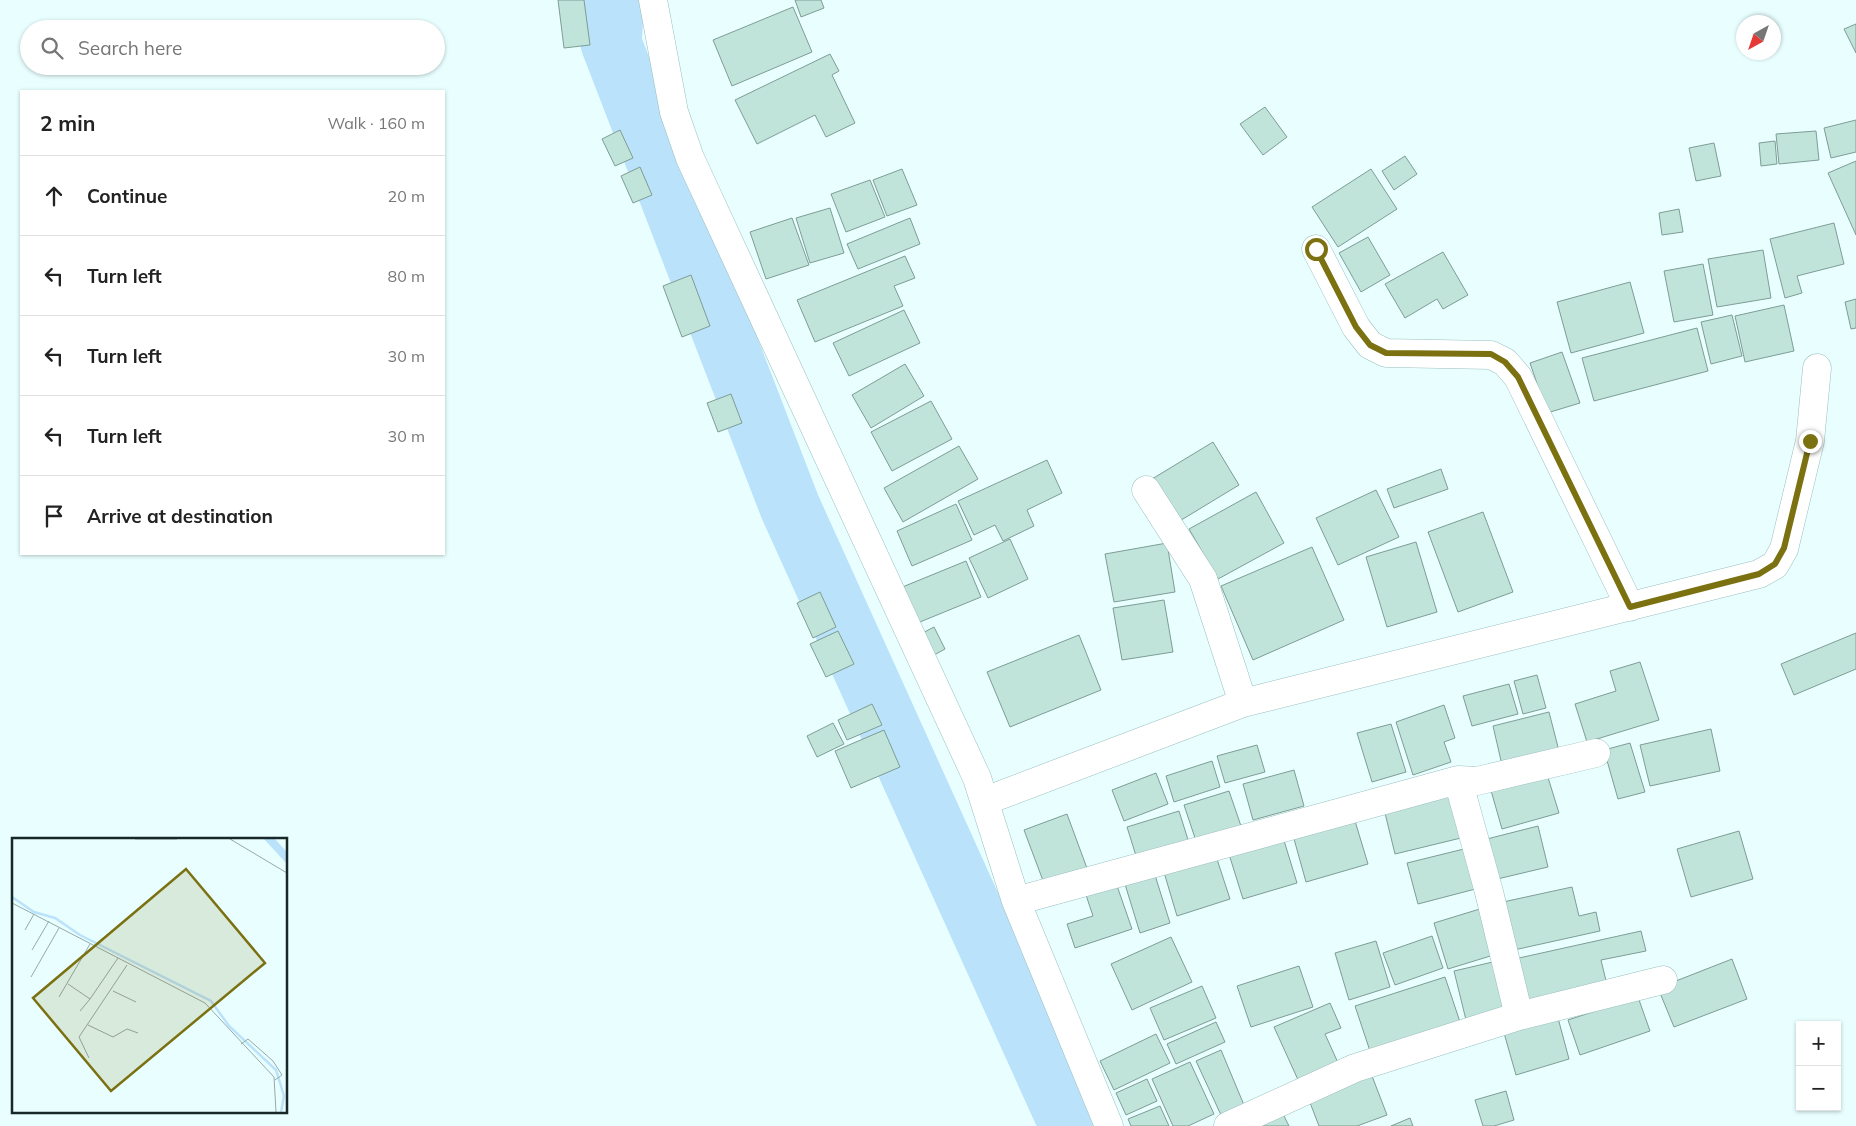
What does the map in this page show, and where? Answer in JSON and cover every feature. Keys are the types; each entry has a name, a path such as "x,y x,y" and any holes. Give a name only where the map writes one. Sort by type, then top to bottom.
{"street":[{"path":"653,0 674,112 690,158 977,778 1016,901 1108,1126"},
{"path":"1316,249 1356,327 1370,345 1386,353 1491,354 1505,362 1518,377 1630,607"},
{"path":"985,801 1243,703 1759,574 1775,564 1784,548 1810,441 1817,368"},
{"path":"1146,490 1203,579 1243,703"},
{"path":"1016,901 1458,780 1476,781 1596,753"},
{"path":"1458,780 1489,892 1520,1016"},
{"path":"1228,1126 1355,1068 1520,1016 1662,980"}],"building":[{"path":"558,0 584,0 590,45 564,48"},
{"path":"795,0 821,0 824,8 801,17"},
{"path":"793,7 812,52 732,86 713,40"},
{"path":"1856,24 1856,53 1844,29"},
{"path":"830,54 839,71 832,75 855,123 826,137 815,115 757,144 735,100"},
{"path":"1265,107 1287,137 1263,155 1240,124"},
{"path":"1856,120 1856,152 1831,158 1824,128"},
{"path":"620,130 633,158 615,166 602,139"},
{"path":"1816,131 1819,160 1779,164 1776,134"},
{"path":"1775,141 1777,164 1761,166 1759,143"},
{"path":"1714,143 1721,176 1696,181 1689,148"},
{"path":"1405,156 1417,174 1394,190 1382,171"},
{"path":"1856,161 1856,235 1828,173"},
{"path":"640,167 652,195 633,203 621,176"},
{"path":"902,169 917,205 887,216 873,180"},
{"path":"1371,169 1397,209 1338,247 1312,207"},
{"path":"870,180 885,217 846,232 831,194"},
{"path":"830,208 844,253 810,263 796,218"},
{"path":"1679,209 1683,232 1662,235 1659,213"},
{"path":"792,218 809,265 766,279 750,232"},
{"path":"910,218 920,244 858,269 847,244"},
{"path":"1834,223 1844,264 1797,276 1802,293 1785,298 1770,239"},
{"path":"1368,237 1390,275 1361,292 1339,253"},
{"path":"1763,250 1771,298 1717,307 1708,259"},
{"path":"1443,252 1468,295 1443,309 1437,299 1405,318 1385,284"},
{"path":"905,256 915,278 894,286 903,306 815,342 797,300"},
{"path":"1703,264 1713,315 1674,322 1664,271"},
{"path":"691,275 710,326 682,337 663,286"},
{"path":"1630,282 1644,333 1571,353 1557,302"},
{"path":"1856,299 1856,328 1851,329 1845,302"},
{"path":"1784,305 1794,351 1745,362 1735,316"},
{"path":"904,310 920,343 849,376 833,343"},
{"path":"1732,315 1742,356 1711,364 1701,322"},
{"path":"1697,328 1708,371 1594,401 1582,358"},
{"path":"1562,352 1580,403 1547,413 1530,363"},
{"path":"905,364 924,396 871,428 852,395"},
{"path":"731,394 742,423 718,432 707,403"},
{"path":"931,401 952,439 892,471 871,432"},
{"path":"1213,442 1239,485 1178,522 1152,479"},
{"path":"959,446 978,479 903,522 884,488"},
{"path":"1047,460 1062,493 1027,510 1034,526 1003,541 995,525 974,535 958,501"},
{"path":"1441,469 1448,489 1394,508 1387,489"},
{"path":"1376,490 1399,537 1338,565 1316,518"},
{"path":"1256,492 1284,543 1218,579 1189,529"},
{"path":"956,504 972,540 912,566 897,531"},
{"path":"1483,512 1513,592 1458,612 1428,532"},
{"path":"1010,539 1028,579 988,598 969,558"},
{"path":"1416,542 1437,612 1387,627 1366,557"},
{"path":"1167,543 1175,592 1114,602 1105,554"},
{"path":"1312,547 1344,620 1253,660 1221,586"},
{"path":"966,561 981,597 915,624 900,588"},
{"path":"820,592 836,627 813,638 797,603"},
{"path":"1164,600 1173,652 1122,660 1113,608"},
{"path":"934,627 945,649 927,659 915,637"},
{"path":"838,631 854,664 826,677 810,644"},
{"path":"1856,633 1856,669 1794,695 1781,664"},
{"path":"1079,635 1101,690 1010,727 987,672"},
{"path":"1640,662 1659,720 1587,742 1575,704 1616,691 1610,671"},
{"path":"1537,675 1546,708 1523,714 1514,681"},
{"path":"1509,684 1518,714 1472,726 1463,696"},
{"path":"872,704 882,725 847,740 838,720"},
{"path":"1444,705 1455,738 1444,742 1451,762 1413,775 1396,722"},
{"path":"1549,712 1559,751 1502,765 1493,726"},
{"path":"833,723 844,744 817,757 807,736"},
{"path":"1391,724 1406,772 1372,782 1357,733"},
{"path":"1711,729 1720,771 1650,786 1640,745"},
{"path":"884,730 900,767 851,788 835,751"},
{"path":"1630,743 1645,792 1618,799 1604,750"},
{"path":"1257,745 1265,772 1225,783 1217,756"},
{"path":"1212,761 1220,787 1174,802 1166,776"},
{"path":"1294,770 1304,806 1253,820 1243,784"},
{"path":"1546,771 1559,813 1502,829 1490,787"},
{"path":"1156,773 1168,804 1124,821 1112,790"},
{"path":"1229,791 1241,826 1196,841 1184,805"},
{"path":"1454,792 1465,837 1395,854 1384,809"},
{"path":"1179,811 1189,843 1137,859 1127,827"},
{"path":"1067,814 1088,871 1045,886 1024,830"},
{"path":"1355,821 1368,864 1306,882 1294,839"},
{"path":"1538,826 1548,867 1493,880 1483,840"},
{"path":"1739,831 1753,879 1691,897 1677,849"},
{"path":"1282,834 1297,883 1243,899 1228,851"},
{"path":"1472,847 1483,887 1418,904 1407,863"},
{"path":"1215,853 1230,899 1177,916 1163,869"},
{"path":"1154,872 1170,923 1140,933 1124,881"},
{"path":"1115,880 1132,929 1075,948 1067,924 1093,916 1084,889"},
{"path":"1572,887 1579,916 1596,912 1600,931 1514,950 1503,902"},
{"path":"1483,908 1497,954 1448,969 1434,923"},
{"path":"1641,931 1646,951 1601,960 1608,989 1529,1006 1519,958"},
{"path":"1432,936 1443,968 1395,985 1383,953"},
{"path":"1171,937 1192,982 1132,1010 1111,964"},
{"path":"1376,941 1390,987 1349,1000 1335,953"},
{"path":"1732,959 1747,999 1674,1027 1658,988"},
{"path":"1497,961 1510,1014 1467,1024 1454,971"},
{"path":"1299,966 1313,1007 1251,1027 1237,986"},
{"path":"1445,977 1461,1025 1371,1054 1355,1006"},
{"path":"1202,986 1216,1018 1164,1040 1150,1008"},
{"path":"1638,997 1650,1031 1580,1055 1568,1020"},
{"path":"1330,1003 1341,1028 1325,1034 1339,1065 1299,1082 1274,1027"},
{"path":"1558,1018 1569,1059 1516,1075 1504,1033"},
{"path":"1216,1022 1225,1042 1176,1064 1167,1044"},
{"path":"1156,1034 1170,1063 1114,1090 1100,1061"},
{"path":"1221,1050 1244,1105 1221,1115 1196,1061"},
{"path":"1190,1062 1214,1114 1188,1126 1173,1126 1152,1079"},
{"path":"1372,1076 1387,1115 1357,1126 1319,1126 1309,1100"},
{"path":"1147,1079 1157,1101 1126,1115 1116,1093"},
{"path":"1506,1091 1514,1120 1494,1126 1483,1126 1475,1100"},
{"path":"1160,1106 1169,1126 1131,1126 1128,1119"},
{"path":"1280,1108 1289,1126 1243,1126"},
{"path":"1410,1118 1413,1126 1391,1126"}],"waterway":[{"path":"614,0 611,43 790,507 1070,1126"}],"route":[{"path":"1316,249 1356,327 1370,345 1386,353 1491,354 1505,362 1518,377 1630,607 1759,574 1775,564 1784,548 1810,441"}]}
